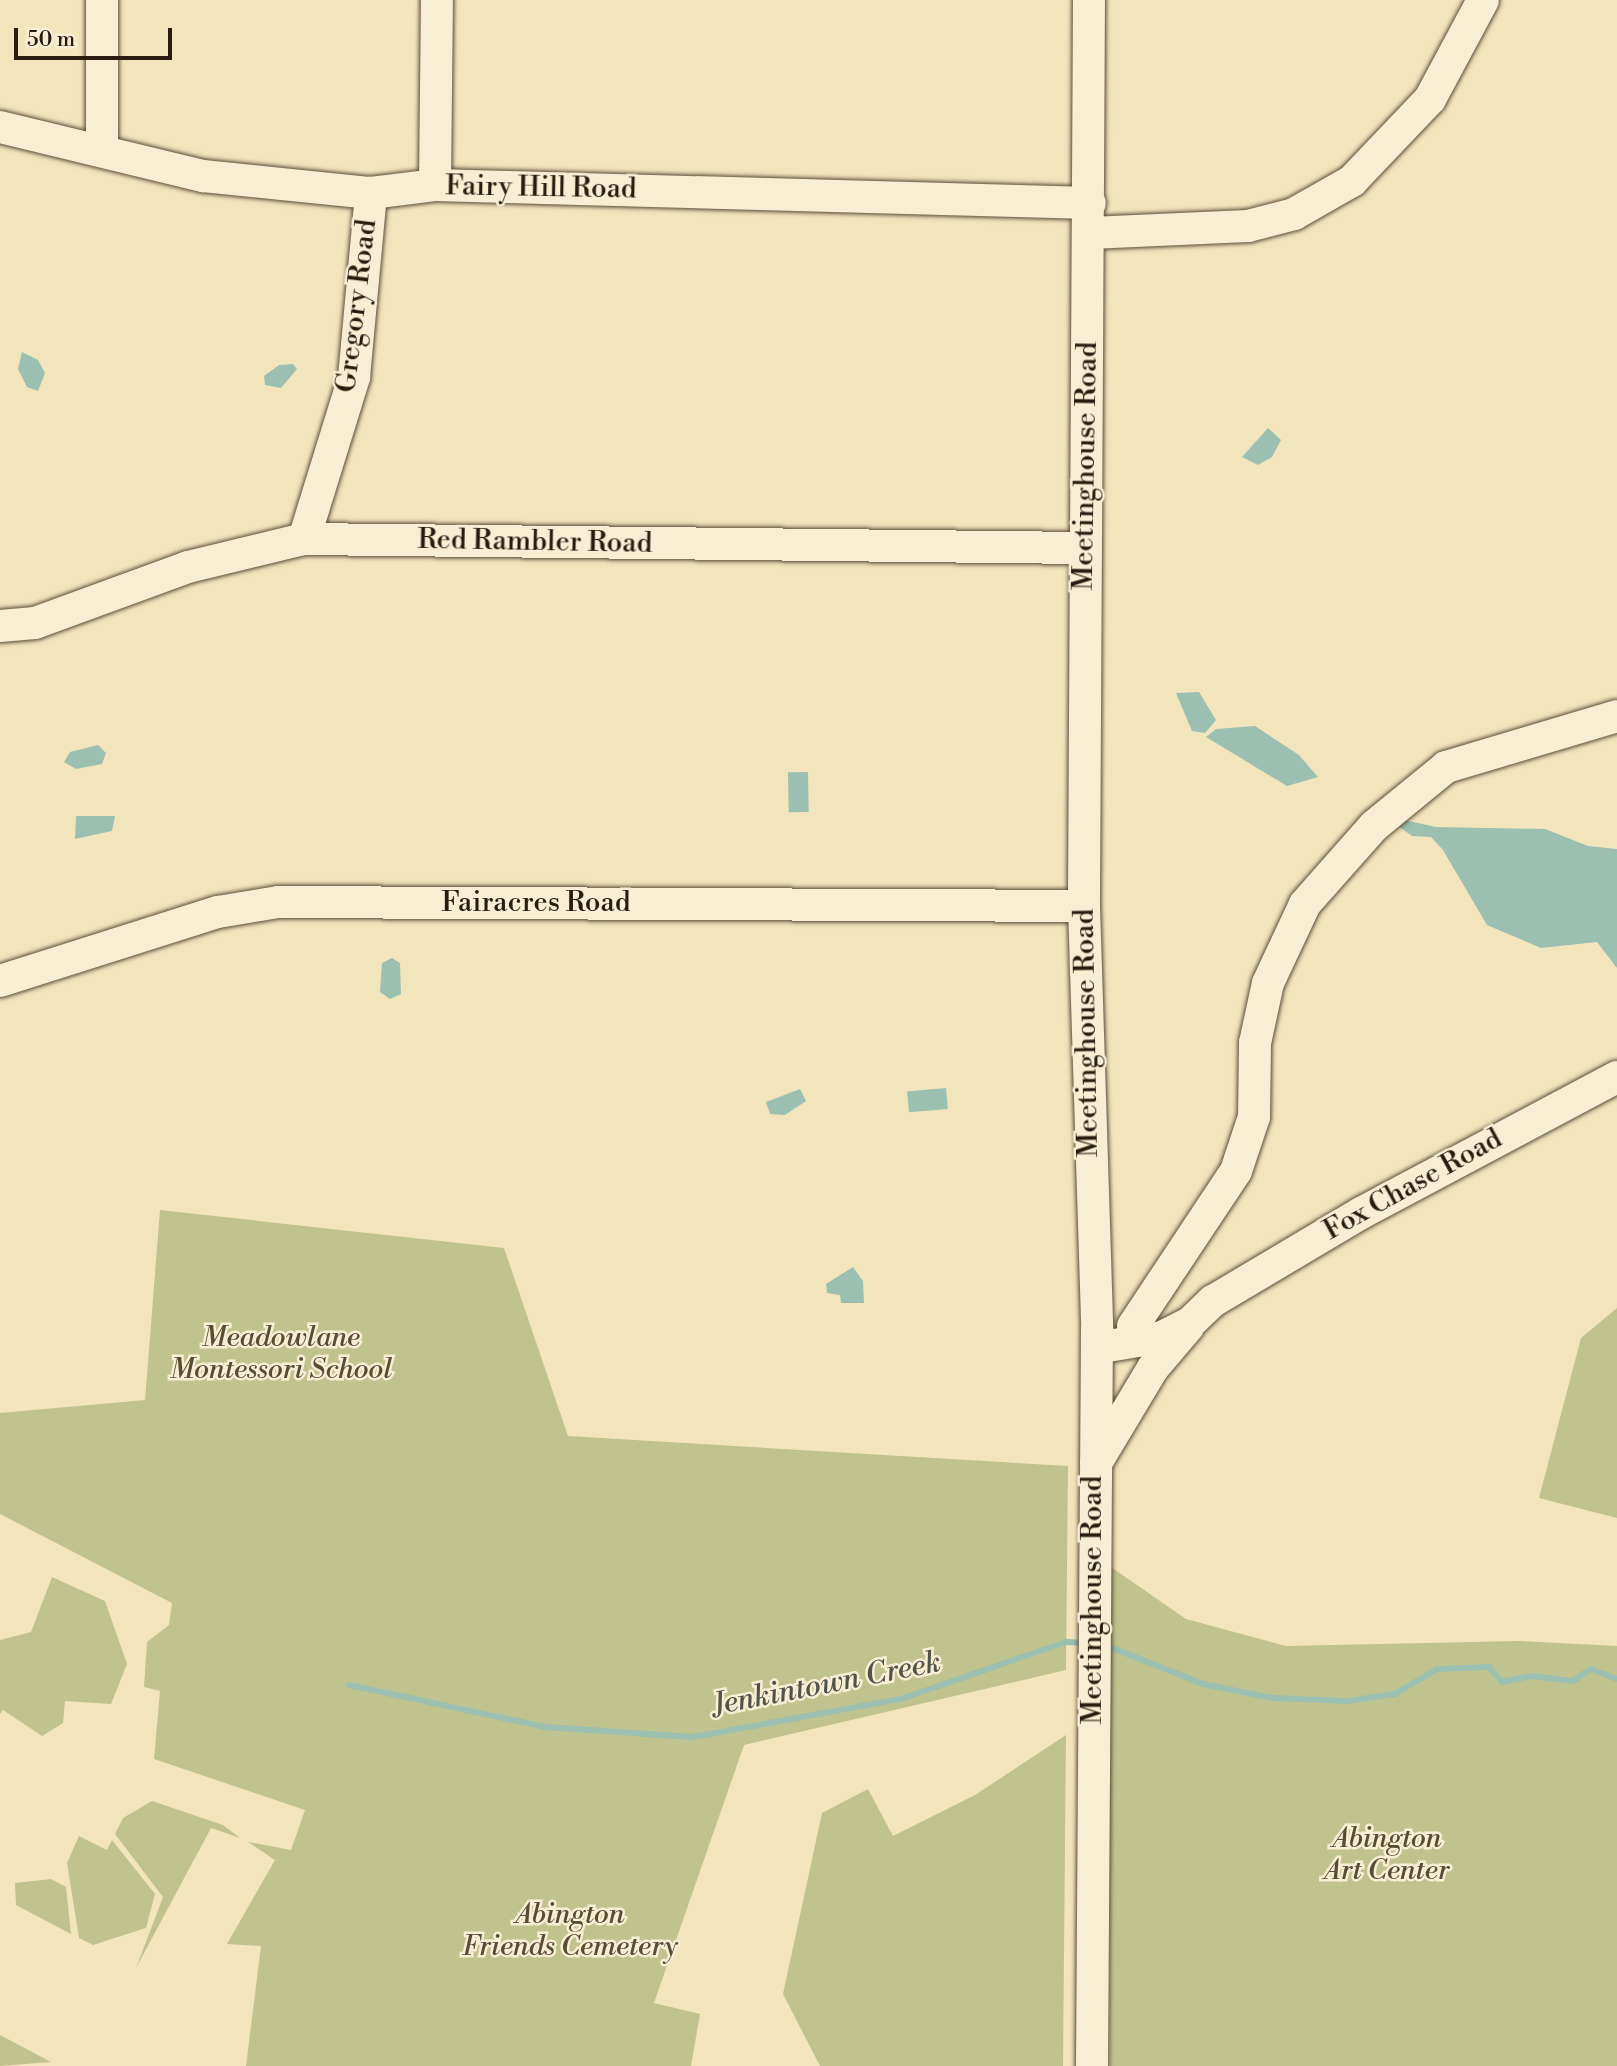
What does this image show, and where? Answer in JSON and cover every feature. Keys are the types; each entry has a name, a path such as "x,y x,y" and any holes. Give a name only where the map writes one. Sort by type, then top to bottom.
{"street":[{"path":"102,151 103,0"},
{"path":"435,185 437,0"},
{"name":"Meetinghouse Road","path":"1089,0 1090,218 1083,548 1084,906 1097,1339 1093,1468 1092,2066"},
{"name":"Fairy Hill Road","path":"0,127 203,176 371,193 435,185 1248,226 1294,214 1352,181 1430,99 1483,0"},
{"name":"Gregory Road","path":"303,540 354,377 371,193"},
{"name":"Red Rambler Road","path":"0,626 35,623 188,566 303,540 1083,548"},
{"path":"1141,1315 1236,1171 1254,1117 1255,1043 1268,984 1305,904 1374,826 1446,767 1617,716"},
{"name":"Fairacres Road","path":"0,981 218,912 278,902 1084,906"},
{"name":"Fox Chase Road","path":"1093,1468 1153,1368 1213,1301 1361,1213 1617,1077"},
{"name":"Fox Chase Road","path":"1097,1339 1141,1315 1195,1301 1213,1301"},
{"name":"Fox Chase Road","path":"1097,1339 1161,1337 1191,1323"}],"green space":[{"path":"160,1210 504,1248 568,1436 1068,1466 1066,1670 744,1745 654,2003 700,2014 691,2066 246,2066 261,1946 227,1944 275,1860 248,1842 291,1850 305,1810 154,1759 160,1691 144,1687 147,1642 169,1625 172,1603 0,1514 0,1413 145,1400"},
{"path":"1617,1308 1617,1518 1539,1498 1581,1338"},
{"name":"Abington Art Center","path":"1108,1565 1186,1619 1286,1646 1519,1641 1617,1646 1617,2066 1110,2066"},
{"path":"52,1577 105,1601 127,1664 111,1704 65,1701 63,1723 42,1736 3,1710 0,1714 0,1640 31,1632"},
{"path":"1066,1735 1063,2066 820,2066 783,1994 822,1813 868,1789 893,1836 975,1795"},
{"path":"152,1801 223,1825 240,1838 211,1828 136,1968 163,1897 115,1834 123,1818"},
{"path":"79,1836 107,1850 112,1840 155,1894 146,1928 93,1945 79,1938 67,1863"},
{"path":"51,1879 66,1887 71,1934 16,1905 15,1883"},
{"path":"0,2035 51,2062 0,2066"}],"shaded area":[{"path":"22,352 38,360 45,373 38,391 27,387 18,369"},
{"path":"293,364 297,369 281,388 265,385 264,376 279,365"},
{"path":"1268,428 1281,440 1272,457 1258,465 1242,457"},
{"path":"1199,692 1216,720 1205,733 1192,731 1176,693"},
{"path":"1255,726 1299,755 1318,777 1287,786 1206,737 1216,729"},
{"path":"98,745 106,753 102,764 76,769 64,762 70,752"},
{"path":"788,772 808,772 809,812 789,812"},
{"path":"76,816 115,816 112,831 75,839"},
{"path":"1404,820 1436,827 1545,829 1588,846 1617,849 1617,968 1597,942 1541,948 1487,925 1443,850 1431,837 1412,836 1398,826"},
{"path":"392,958 400,963 401,994 390,999 380,992 382,963"},
{"path":"946,1088 948,1109 909,1112 907,1091"},
{"path":"800,1089 806,1101 785,1115 770,1114 766,1102"},
{"path":"853,1267 863,1281 864,1303 841,1303 840,1295 827,1293 826,1284"}],"waterway":[{"name":"Jenkintown Creek","path":"349,1685 545,1727 693,1737 901,1699 1066,1642 1085,1643"},
{"name":"Jenkintown Creek","path":"1102,1644 1203,1684 1272,1698 1348,1701 1395,1694 1437,1669 1489,1667 1502,1682 1530,1676 1573,1681 1591,1669 1617,1679"}],"park label":[{"name":"Meadowlane Montessori School","path":"281,1354"},
{"name":"Abington Friends Cemetery","path":"570,1931"}]}
